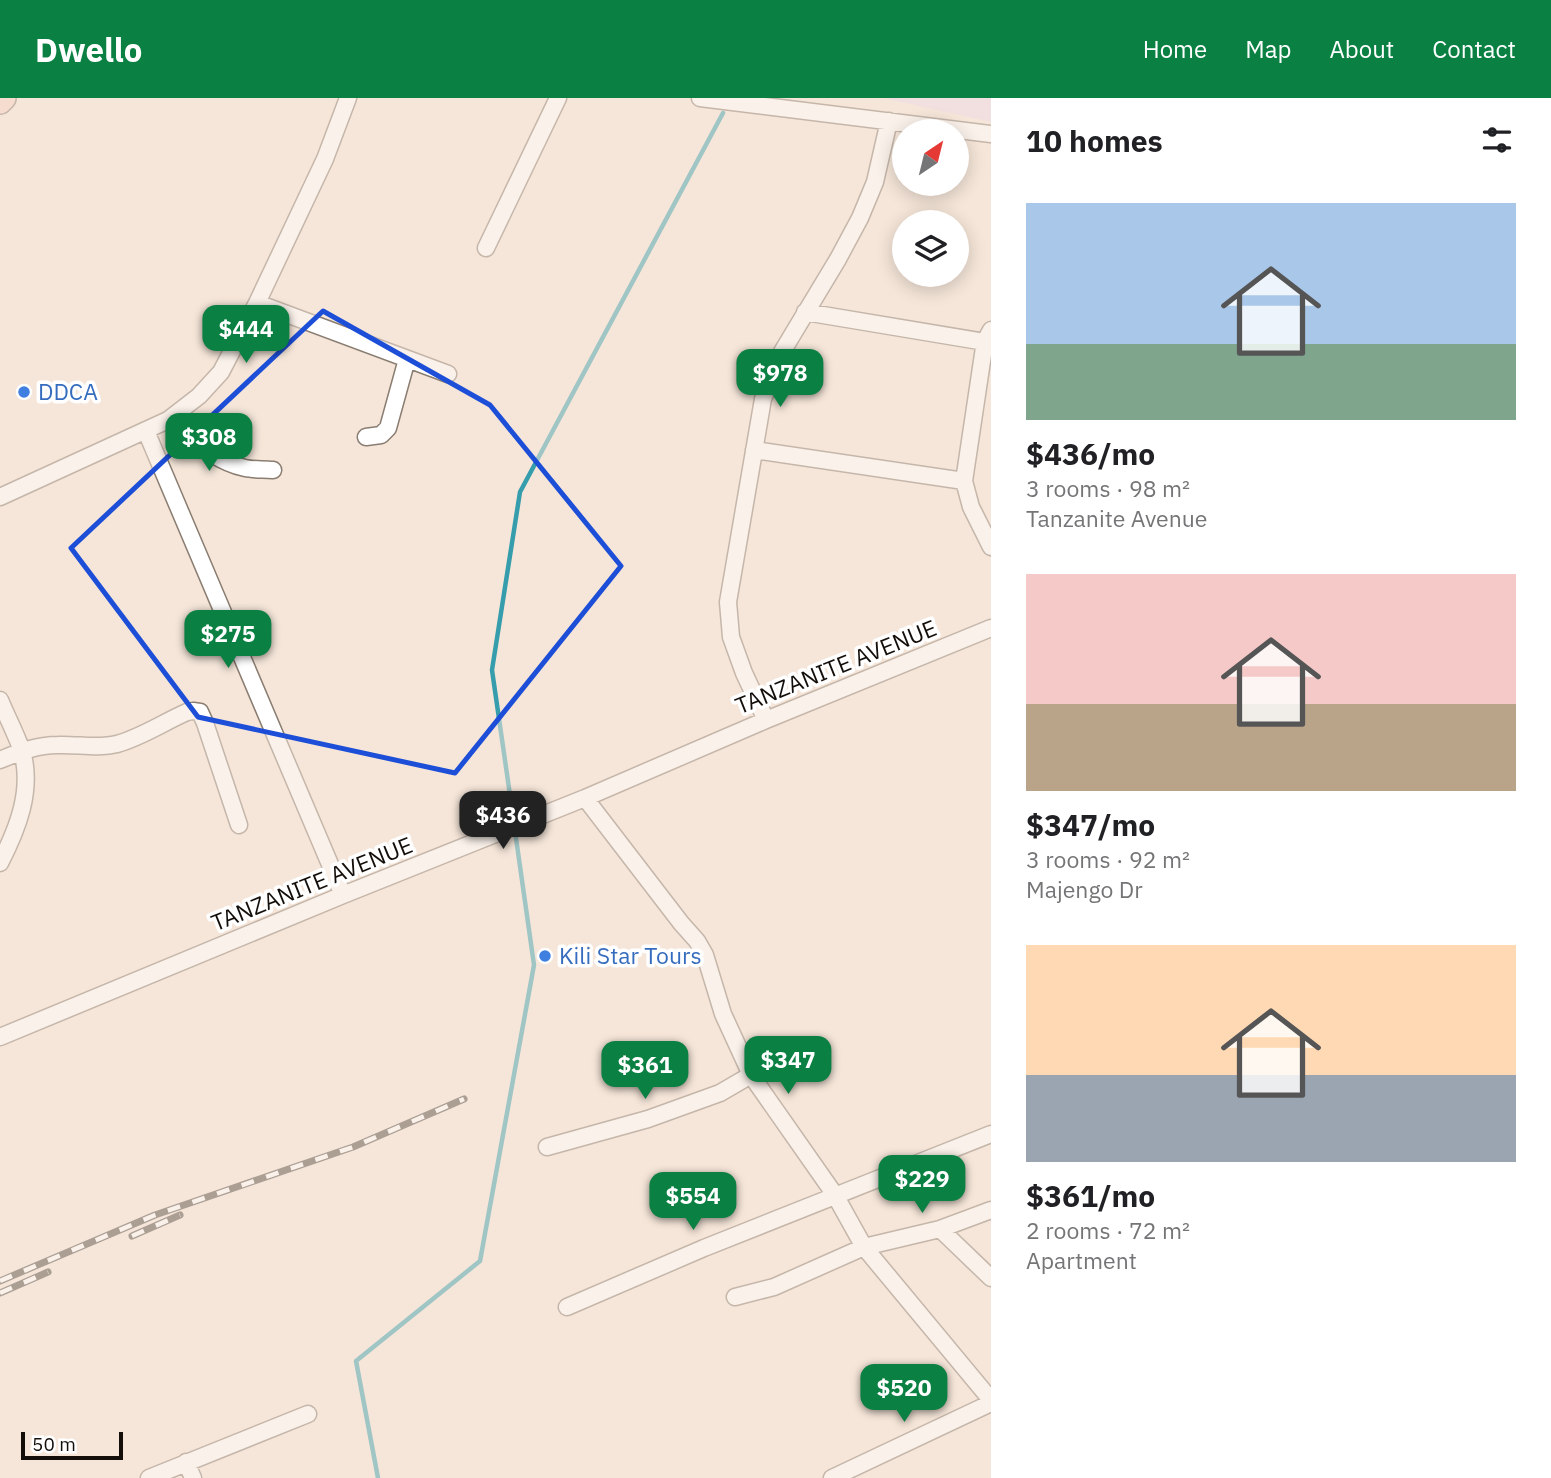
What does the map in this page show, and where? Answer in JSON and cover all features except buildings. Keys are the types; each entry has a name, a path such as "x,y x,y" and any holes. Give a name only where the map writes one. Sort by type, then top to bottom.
{"main road":[{"path":"0,102 4,98"}],"street":[{"path":"0,497 168,420 199,396 221,372 325,159 348,98"},
{"path":"485,248 558,98"},
{"path":"699,98 991,134"},
{"path":"766,720 731,637 729,601 762,400 782,352 860,218 874,182 889,121"},
{"path":"257,303 448,374"},
{"path":"805,312 989,338 964,481 971,507 991,547"},
{"path":"366,438 381,435 388,428 407,359"},
{"path":"168,420 224,461 248,469 273,470"},
{"path":"146,431 343,895"},
{"path":"754,450 964,481"},
{"name":"TANZANITE AVENUE","path":"0,1037 585,798 991,628"},
{"path":"0,700 22,751 27,780 23,806 0,863"},
{"path":"0,760 22,751 50,745 117,744 187,712 200,712 239,825"},
{"path":"585,798 697,941 705,955 723,1014 751,1075 835,1195 864,1247 991,1402 832,1478"},
{"path":"547,1147 648,1119 720,1093 751,1075"},
{"path":"566,1307 704,1248 991,1134"},
{"path":"735,1297 774,1287 864,1247 940,1229 991,1210"},
{"path":"940,1229 991,1278"},
{"path":"149,1478 308,1414"},
{"path":"186,1462 193,1478"}],"highlighted area":[{"path":"323,311 490,405 621,566 455,773 198,717 71,548"}],"shaded area":[{"path":"883,98 991,98 991,122"}],"waterway":[{"path":"511,802 492,670 520,492 723,113"},
{"path":"378,1478 356,1361 480,1261 534,965 515,831"}],"railway":[{"path":"0,1281 155,1215 353,1147 464,1099"},
{"path":"132,1236 180,1215"},
{"path":"0,1293 48,1272"}],"place":[{"name":"DDCA","path":"24,392"},
{"name":"Kili Star Tours","path":"545,956"}]}
